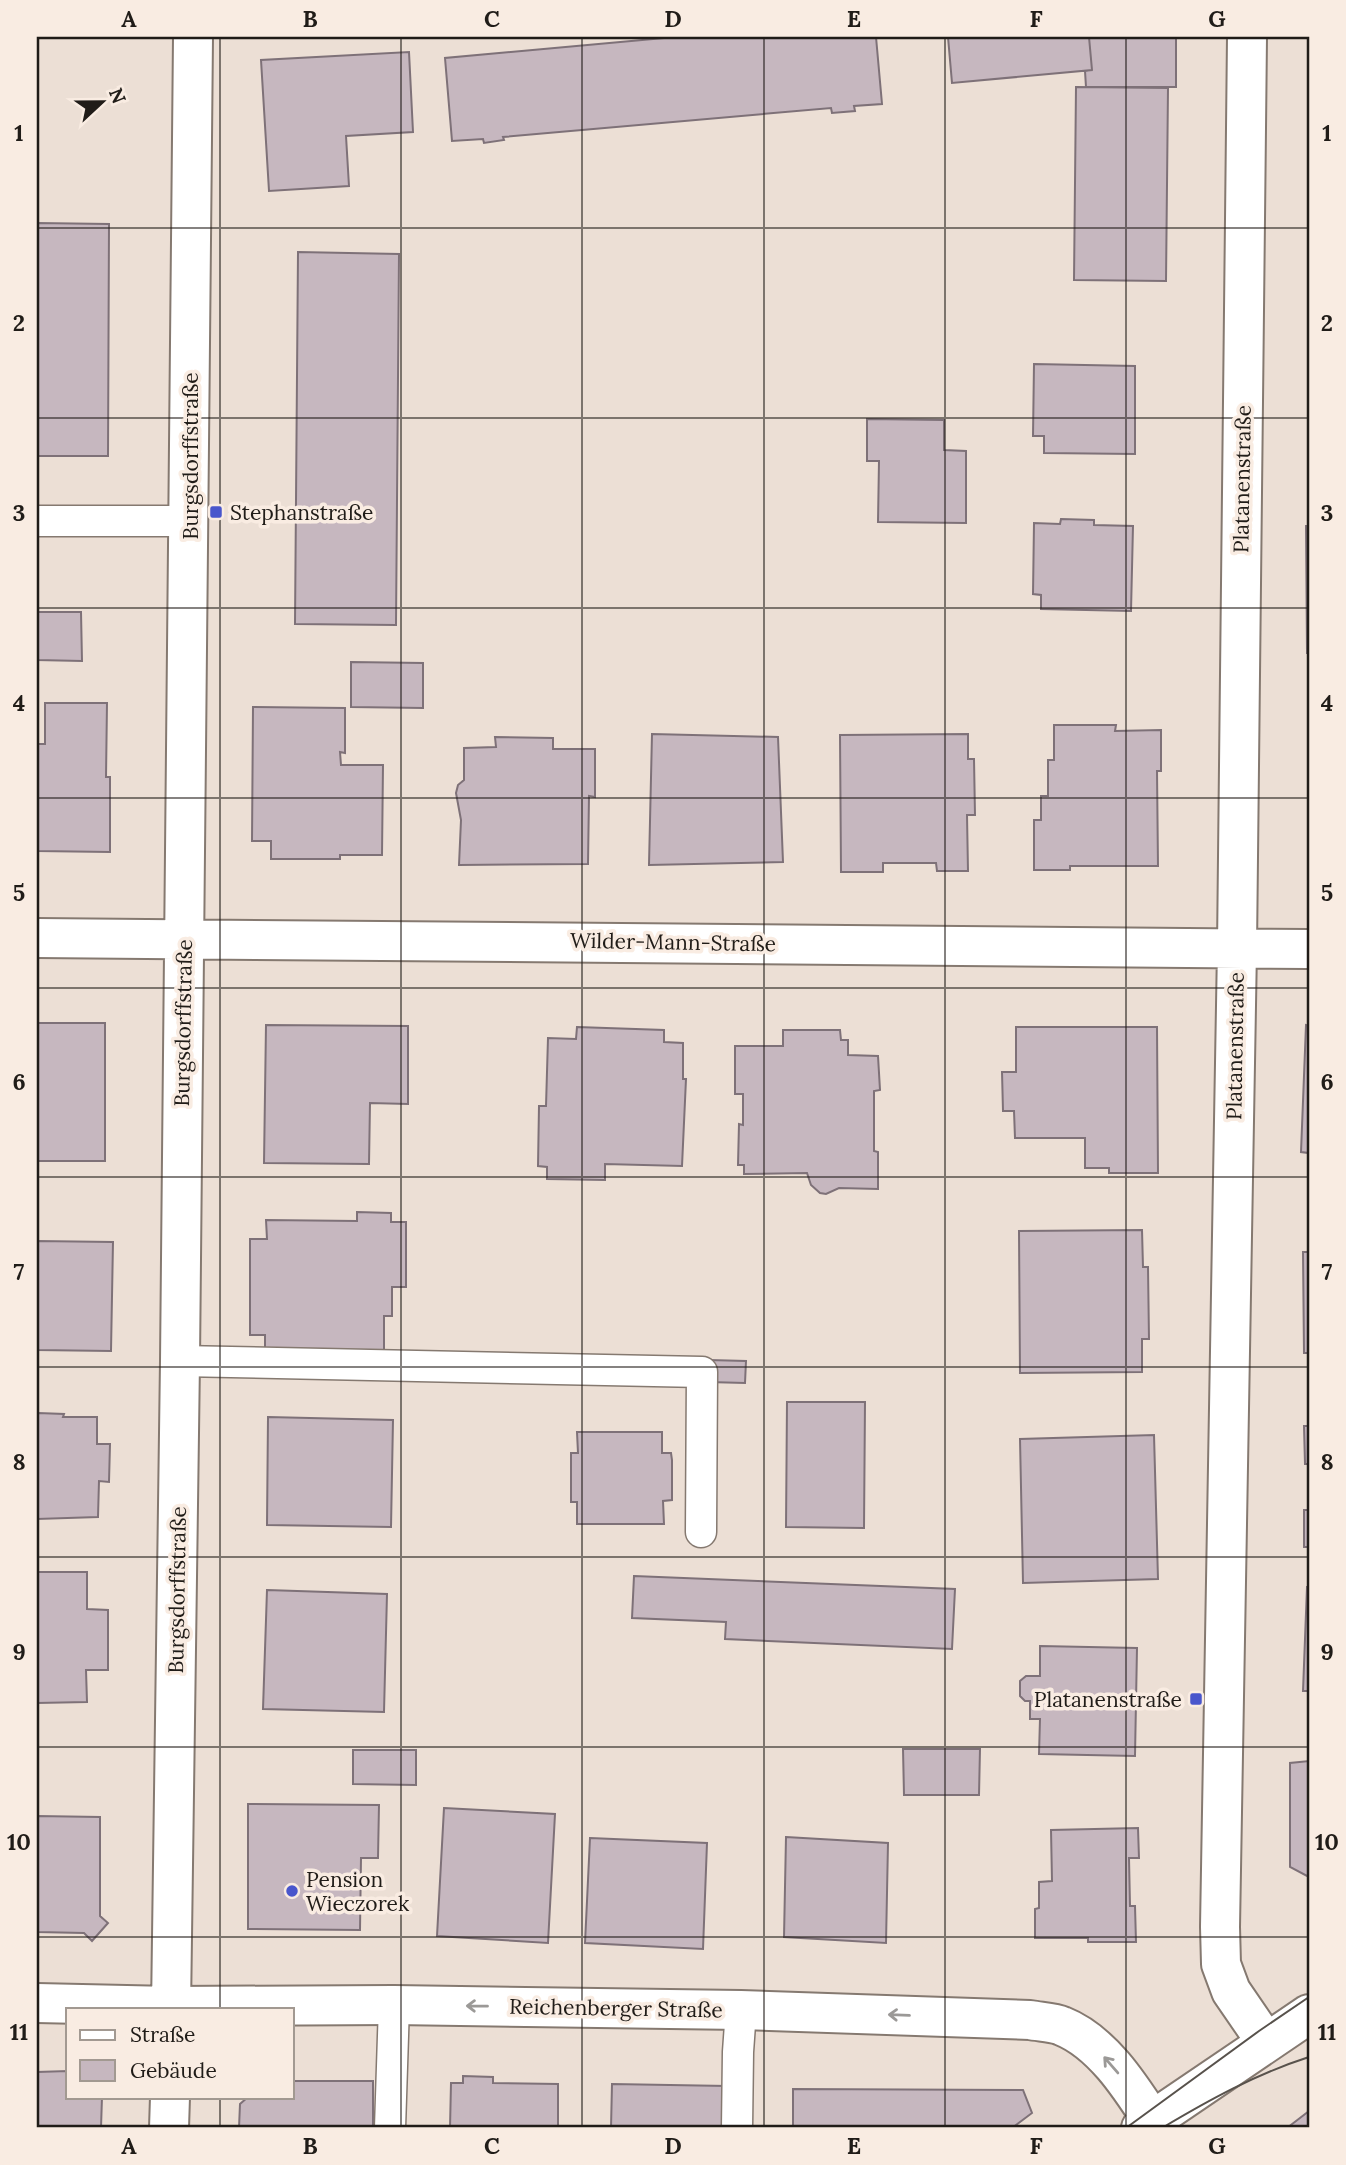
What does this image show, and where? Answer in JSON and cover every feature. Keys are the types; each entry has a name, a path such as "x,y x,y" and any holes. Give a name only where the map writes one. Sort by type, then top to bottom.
{"street":[{"name":"Burgsdorffstraße","path":"171,2008 193,37"},
{"name":"Platanenstraße","path":"1247,37 1237,948 1220,1927 1221,1964 1231,1991 1266,2042"},
{"name":"Wilder-Mann-Straße","path":"37,937 1309,949"},
{"name":"Reichenberger Straße","path":"37,2003 171,2008 394,2005 741,2010 1030,2020 1062,2026 1092,2044 1124,2081 1146,2124"},
{"path":"1146,2124 1308,2016"},
{"path":"169,2128 170,2098"}],"lane":[{"path":"37,521 189,521"},
{"path":"180,1361 702,1372 701,1532"},
{"path":"390,2128 394,2005"},
{"path":"737,2128 741,2010"}],"building":[{"path":"675,37 876,37 882,104 854,106 855,111 832,113 831,108 503,137 504,140 484,143 483,139 452,141 445,58"},
{"path":"948,37 1089,37 1092,70 952,83"},
{"path":"1089,37 1176,37 1176,87 1086,87 1085,71 1092,70"},
{"path":"409,52 413,132 346,136 349,186 269,191 261,60"},
{"path":"1076,87 1168,88 1166,281 1074,280"},
{"path":"37,223 109,224 108,456 37,456"},
{"path":"298,252 399,254 396,625 295,624"},
{"path":"1034,364 1135,366 1135,454 1044,453 1044,436 1033,436"},
{"path":"867,419 944,420 944,450 966,451 966,523 878,522 879,461 867,461"},
{"path":"1061,519 1094,520 1094,525 1133,526 1131,611 1041,609 1041,595 1033,594 1034,523 1060,524"},
{"path":"1306,526 1309,526 1309,653 1307,653"},
{"path":"37,612 81,612 82,661 37,660"},
{"path":"351,662 423,663 423,708 351,707"},
{"path":"45,703 107,703 106,777 110,777 110,852 37,851 37,744 45,744"},
{"path":"253,707 345,708 345,753 340,752 341,765 383,765 382,855 340,855 340,859 271,859 271,841 252,841"},
{"path":"1054,725 1116,725 1115,731 1161,730 1161,771 1157,771 1158,866 1070,866 1070,870 1034,870 1034,820 1041,820 1041,796 1048,796 1048,760 1054,760"},
{"path":"652,734 778,737 783,862 649,865"},
{"path":"968,734 968,759 974,759 975,815 967,815 968,871 937,871 936,863 883,863 883,872 841,872 840,735"},
{"path":"495,737 553,738 553,749 595,749 595,797 589,796 588,864 459,865 461,820 456,793 458,785 464,780 464,748 496,747"},
{"path":"37,1023 105,1023 105,1161 37,1161"},
{"path":"266,1025 408,1026 408,1104 370,1103 369,1164 264,1163"},
{"path":"1306,1025 1309,1026 1309,1153 1301,1152"},
{"path":"577,1027 664,1030 664,1042 683,1043 683,1079 686,1079 682,1166 605,1164 605,1180 547,1179 547,1167 538,1166 539,1106 546,1106 548,1038 576,1039"},
{"path":"1016,1027 1157,1027 1158,1173 1109,1173 1109,1168 1085,1168 1085,1138 1015,1138 1014,1111 1003,1111 1002,1072 1016,1072"},
{"path":"783,1030 840,1030 841,1040 848,1040 848,1055 878,1056 880,1090 874,1091 874,1151 878,1152 878,1189 839,1188 826,1194 820,1193 811,1185 807,1173 744,1174 744,1165 738,1165 739,1124 743,1125 743,1094 735,1094 735,1046 783,1046"},
{"path":"357,1212 391,1213 391,1222 406,1222 406,1287 392,1287 392,1316 384,1316 384,1355 265,1354 265,1335 250,1335 250,1239 267,1239 266,1220 357,1221"},
{"path":"1142,1230 1143,1267 1148,1267 1149,1339 1142,1339 1142,1372 1020,1373 1019,1231"},
{"path":"37,1241 113,1242 111,1351 37,1350"},
{"path":"1303,1252 1309,1252 1309,1353 1304,1353"},
{"path":"709,1360 746,1361 745,1383 708,1382"},
{"path":"787,1402 865,1402 864,1528 786,1527"},
{"path":"38,1413 64,1414 63,1417 97,1417 97,1444 110,1444 109,1482 99,1481 98,1517 37,1519"},
{"path":"268,1417 393,1420 391,1527 267,1525"},
{"path":"1304,1426 1309,1426 1309,1464 1305,1464"},
{"path":"577,1432 662,1432 662,1453 671,1453 672,1460 672,1500 663,1501 664,1524 577,1524 577,1502 571,1502 571,1453 578,1453"},
{"path":"1154,1435 1158,1579 1023,1583 1020,1439"},
{"path":"1304,1510 1309,1510 1309,1547 1304,1547"},
{"path":"37,1572 87,1572 87,1609 108,1610 108,1670 86,1670 87,1702 37,1703"},
{"path":"634,1576 955,1589 952,1649 725,1639 726,1622 632,1618"},
{"path":"1307,1587 1309,1691 1303,1691"},
{"path":"267,1590 387,1594 384,1712 263,1709"},
{"path":"1040,1646 1137,1648 1135,1756 1039,1754 1040,1719 1030,1719 1030,1701 1025,1701 1020,1696 1020,1681 1026,1676 1040,1676"},
{"path":"903,1749 980,1749 979,1795 904,1795"},
{"path":"353,1750 416,1750 416,1785 353,1784"},
{"path":"1309,1761 1309,1877 1290,1867 1290,1763"},
{"path":"248,1804 379,1805 378,1858 361,1858 360,1930 248,1929"},
{"path":"444,1808 555,1814 548,1943 437,1936"},
{"path":"37,1816 100,1817 100,1916 108,1923 92,1941 84,1933 37,1932"},
{"path":"1138,1828 1139,1858 1129,1858 1130,1906 1135,1906 1136,1942 1035,1938 1039,1882 1052,1881 1051,1830"},
{"path":"786,1837 888,1843 886,1943 784,1937"},
{"path":"590,1838 707,1843 703,1949 585,1943"},
{"path":"66,2071 66,2098 102,2098 101,2128 37,2128 37,2072"},
{"path":"463,2076 493,2077 493,2083 558,2084 558,2128 450,2128 451,2083 463,2083"},
{"path":"294,2081 373,2081 373,2128 239,2128 240,2104 247,2098 294,2098"},
{"path":"612,2084 727,2086 726,2128 611,2128"},
{"path":"793,2089 1023,2090 1032,2113 1012,2128 793,2128"},
{"path":"1309,2111 1309,2128 1287,2128"}],"tram line":[{"path":"1126,2128 1309,1997"},
{"path":"1162,2128 1233,2088 1309,2057"}],"place":[{"name":"Stephanstraße","path":"216,512"},
{"name":"Platanenstraße","path":"1196,1699"},
{"name":"Pension Wieczorek","path":"292,1891"}]}
